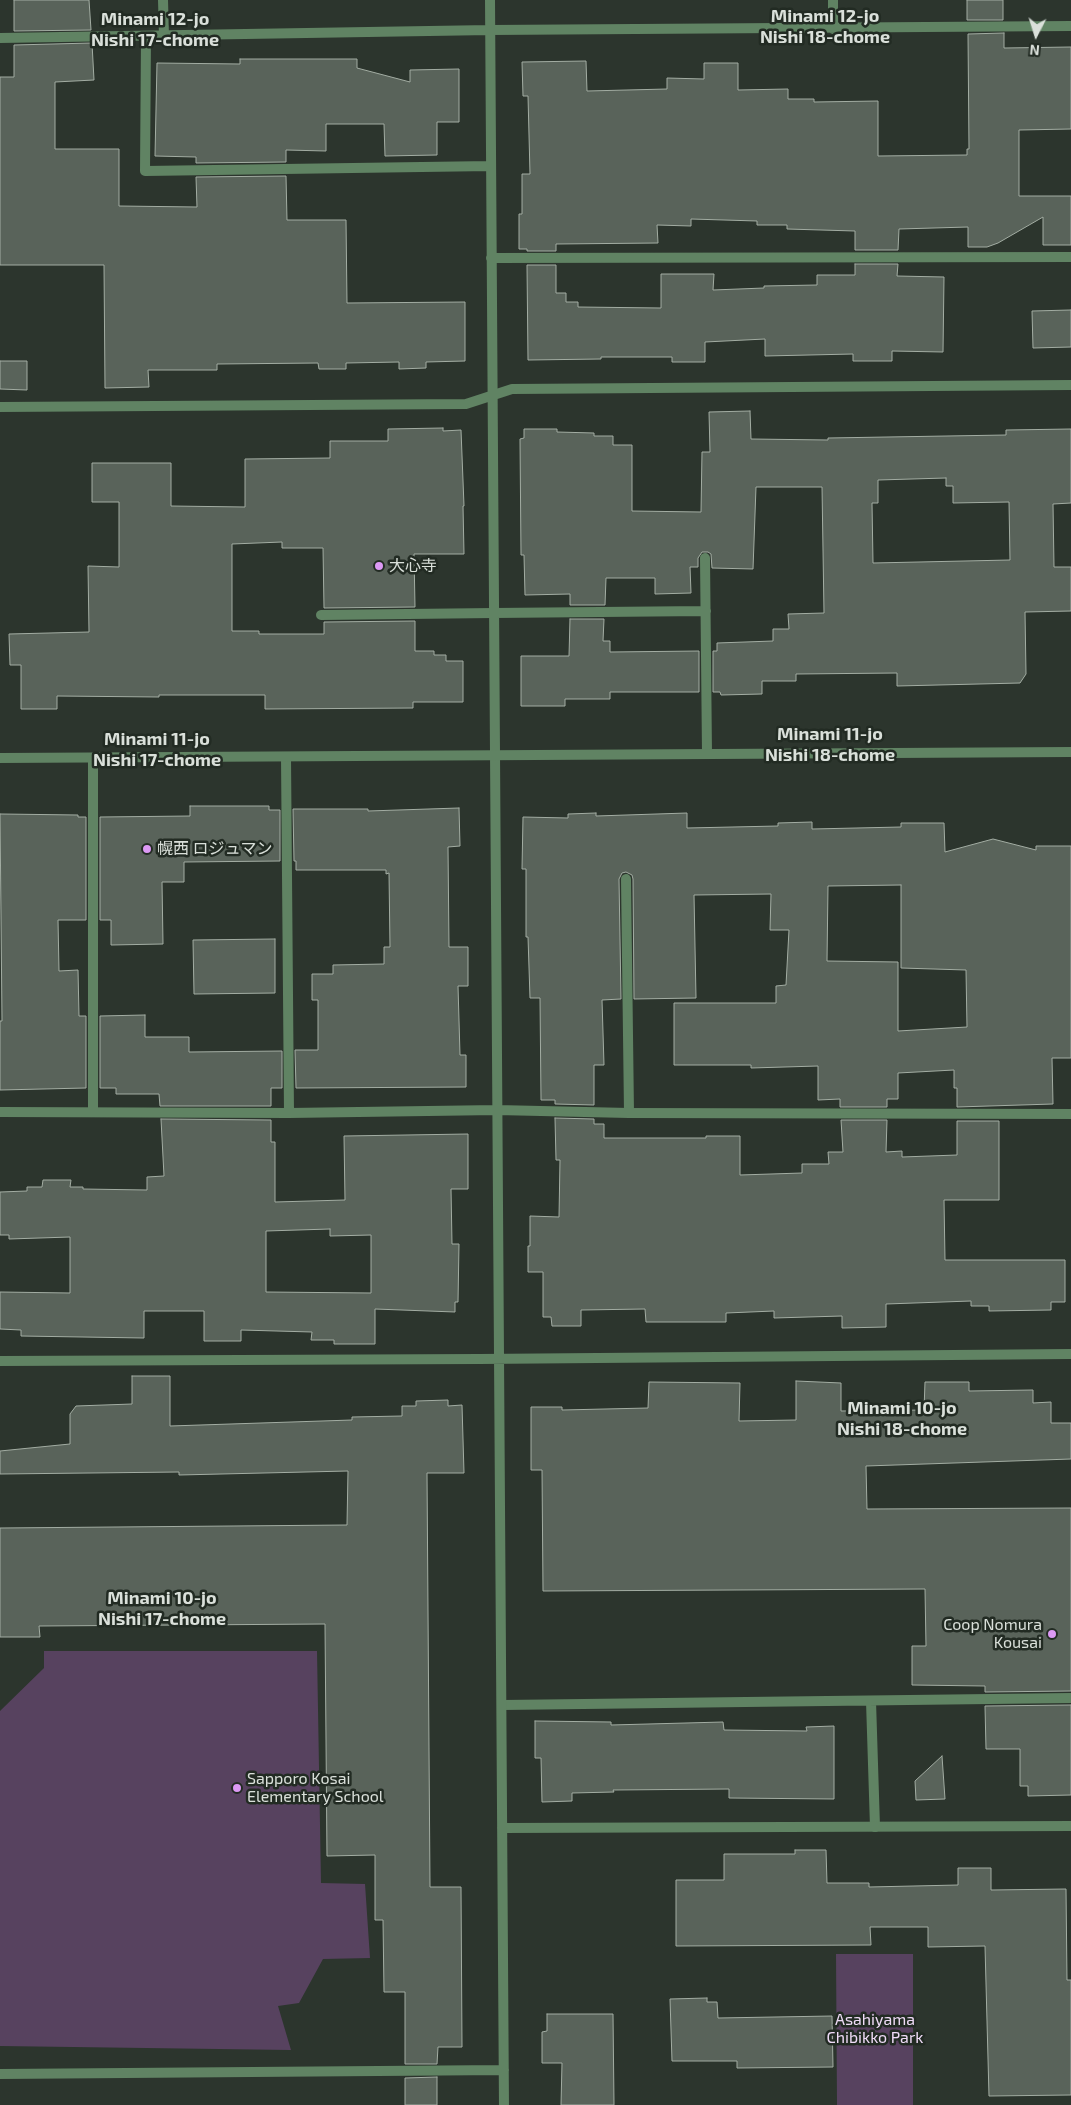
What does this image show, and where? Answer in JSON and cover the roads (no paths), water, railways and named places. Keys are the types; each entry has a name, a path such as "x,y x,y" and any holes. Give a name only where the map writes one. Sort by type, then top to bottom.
{"street":[{"path":"163,0 164,36"},
{"path":"490,0 504,2105"},
{"path":"832,0 833,29"},
{"path":"0,38 490,30 1071,26"},
{"path":"146,36 145,171 491,166"},
{"path":"492,258 1071,257"},
{"path":"0,406 466,404 512,390 1071,385"},
{"path":"705,558 708,754"},
{"path":"322,615 706,611"},
{"path":"0,758 1071,752"},
{"path":"286,757 289,1113"},
{"path":"93,758 93,1112"},
{"path":"626,879 629,1113"},
{"path":"0,1112 289,1113 497,1110 629,1113 1071,1114"},
{"path":"0,1361 1071,1354"},
{"path":"502,1706 1071,1698"},
{"path":"871,1701 875,1827"},
{"path":"502,1828 1071,1826"},
{"path":"0,2074 504,2070"}],"place":[{"name":"大心寺","path":"379,566"},
{"name":"幌西 ロジュマン","path":"147,849"},
{"name":"Coop Nomura Kousai","path":"1052,1634"},
{"name":"Sapporo Kosai Elementary School","path":"237,1788"}],"district":[{"name":"Minami 12-jo Nishi 18-chome","path":"825,26"},
{"name":"Minami 12-jo Nishi 17-chome","path":"155,29"},
{"name":"Minami 11-jo Nishi 18-chome","path":"830,744"},
{"name":"Minami 11-jo Nishi 17-chome","path":"157,750"},
{"name":"Minami 10-jo Nishi 18-chome","path":"902,1418"},
{"name":"Minami 10-jo Nishi 17-chome","path":"162,1608"}],"park label":[{"name":"Asahiyama Chibikko Park","path":"875,2029"}]}
